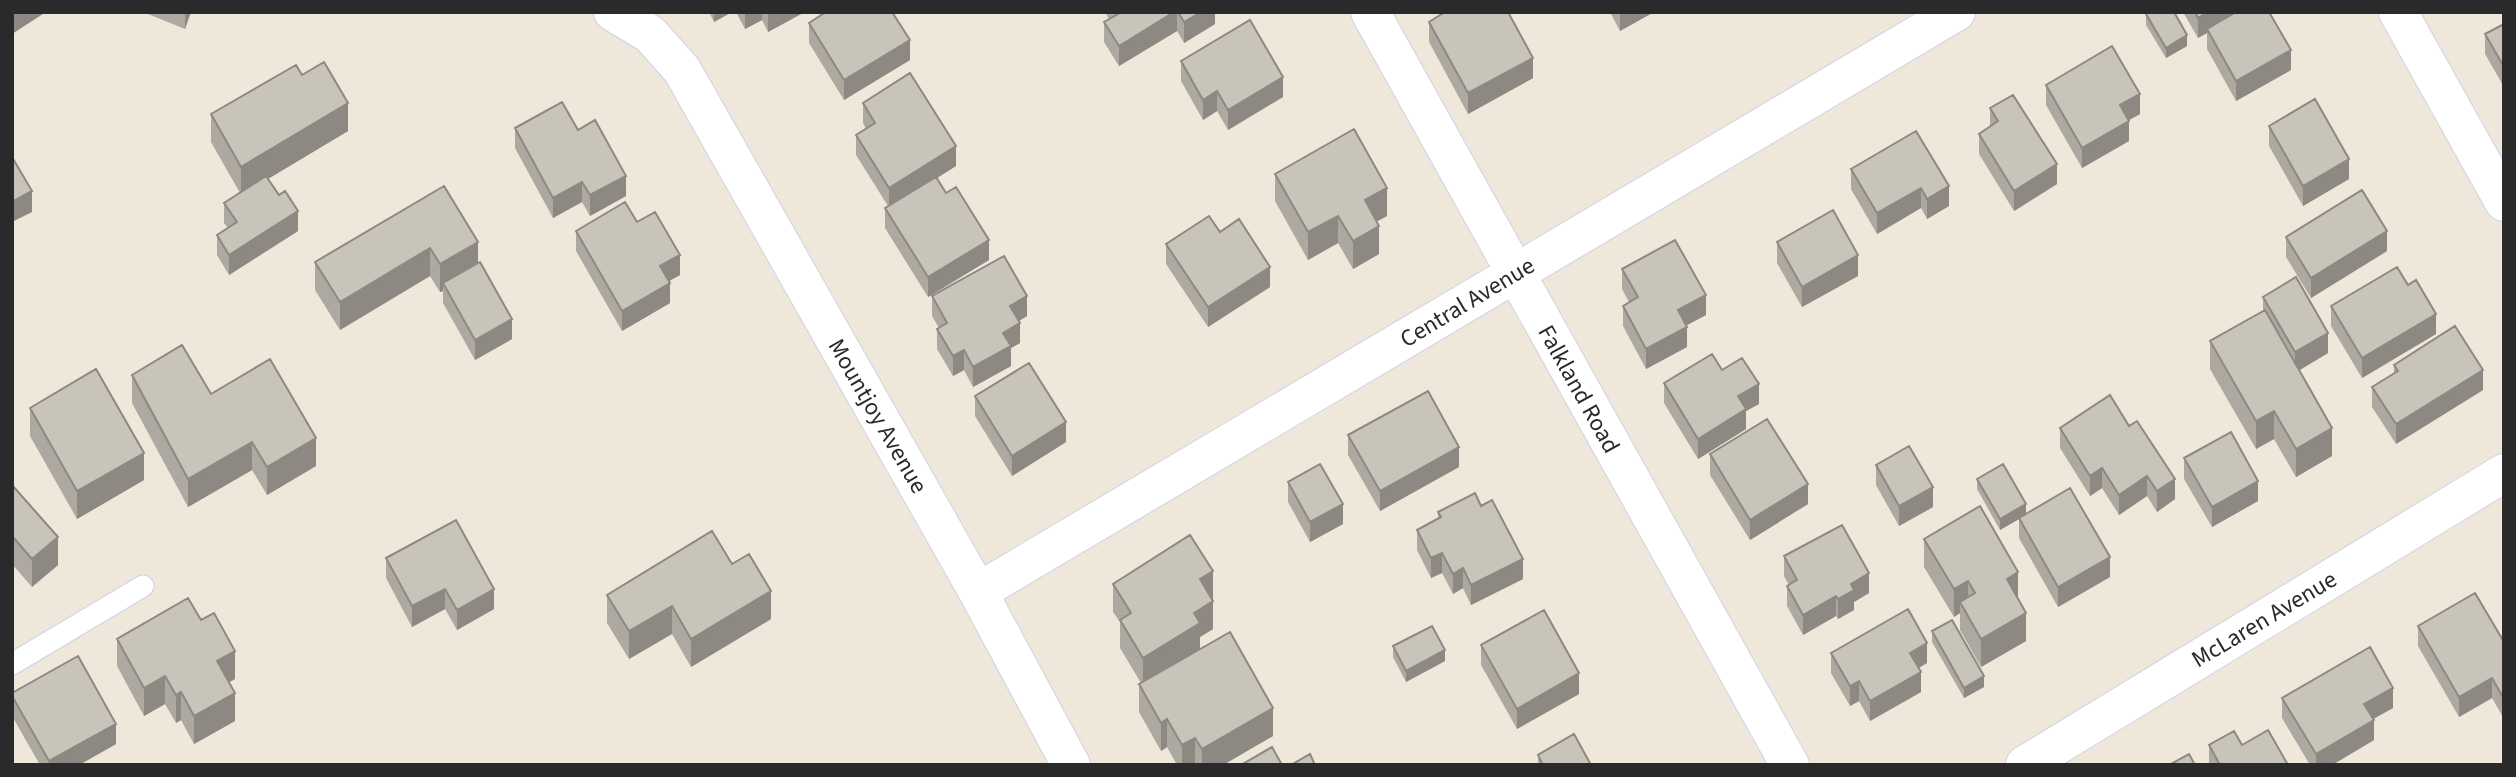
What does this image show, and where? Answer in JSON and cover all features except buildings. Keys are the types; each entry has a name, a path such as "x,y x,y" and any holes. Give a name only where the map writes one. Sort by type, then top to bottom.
{"street":[{"name":"Mountjoy Avenue","path":"613,12 650,34 682,70 978,592 1071,765"},
{"name":"Falkland Road","path":"1370,12 1790,765"},
{"name":"Central Avenue","path":"978,592 1956,12"},
{"path":"2398,12 2504,202"},
{"name":"McLaren Avenue","path":"2025,765 2504,473"}],"lane":[{"path":"12,664 144,586"}]}
